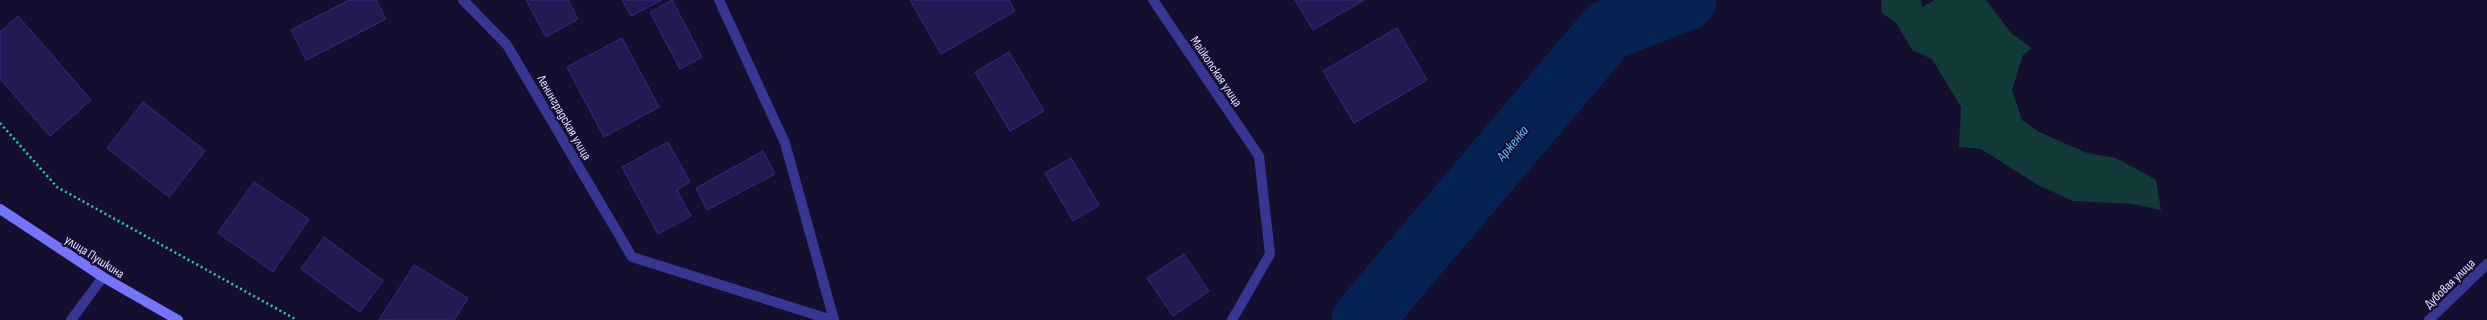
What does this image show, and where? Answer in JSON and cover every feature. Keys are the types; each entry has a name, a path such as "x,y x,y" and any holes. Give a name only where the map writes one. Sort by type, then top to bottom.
{"main road":[{"name":"улица Пушкина","path":"0,209 103,277 178,320"}],"street":[{"name":"Ленинградская улица","path":"463,0 507,45 632,257 833,320"},
{"path":"718,0 785,143 833,320"},
{"name":"Майкопская улица","path":"1152,0 1259,156 1270,254 1232,320"},
{"name":"Дубовая улица","path":"2429,320 2487,264"},
{"path":"71,320 103,277"}],"path":[{"path":"0,123 57,187 297,320"}],"green space":[{"path":"1881,0 1921,0 1922,7 1935,0 1986,0 2012,34 2032,48 2023,55 2012,90 2022,120 2039,132 2087,153 2116,158 2156,180 2161,210 2132,204 2073,201 2038,185 1981,149 1959,147 1961,107 1932,59 1912,50 1897,24 1882,13"}],"building":[{"path":"349,0 376,0 386,19 306,60 291,30"},
{"path":"526,0 568,0 578,19 546,37"},
{"path":"622,0 662,0 631,16"},
{"path":"672,0 702,57 680,69 650,12"},
{"path":"910,0 1009,0 1015,11 941,54"},
{"path":"1295,0 1364,0 1313,30"},
{"path":"18,16 91,100 50,136 0,79 0,32"},
{"path":"1397,28 1427,80 1354,123 1323,71"},
{"path":"622,38 659,107 604,137 567,67"},
{"path":"1009,52 1044,111 1010,131 975,72"},
{"path":"143,102 205,151 169,197 107,148"},
{"path":"668,142 690,182 677,190 691,216 658,234 622,167"},
{"path":"763,151 775,174 707,210 696,188"},
{"path":"1071,158 1099,205 1073,221 1045,173"},
{"path":"254,182 309,219 273,272 218,233"},
{"path":"324,237 383,281 360,312 301,269"},
{"path":"1184,254 1209,291 1173,316 1147,278"},
{"path":"414,265 468,298 454,320 379,320"}],"waterway":[{"name":"Арженка","path":"1362,320 1608,30 1686,0"}]}
